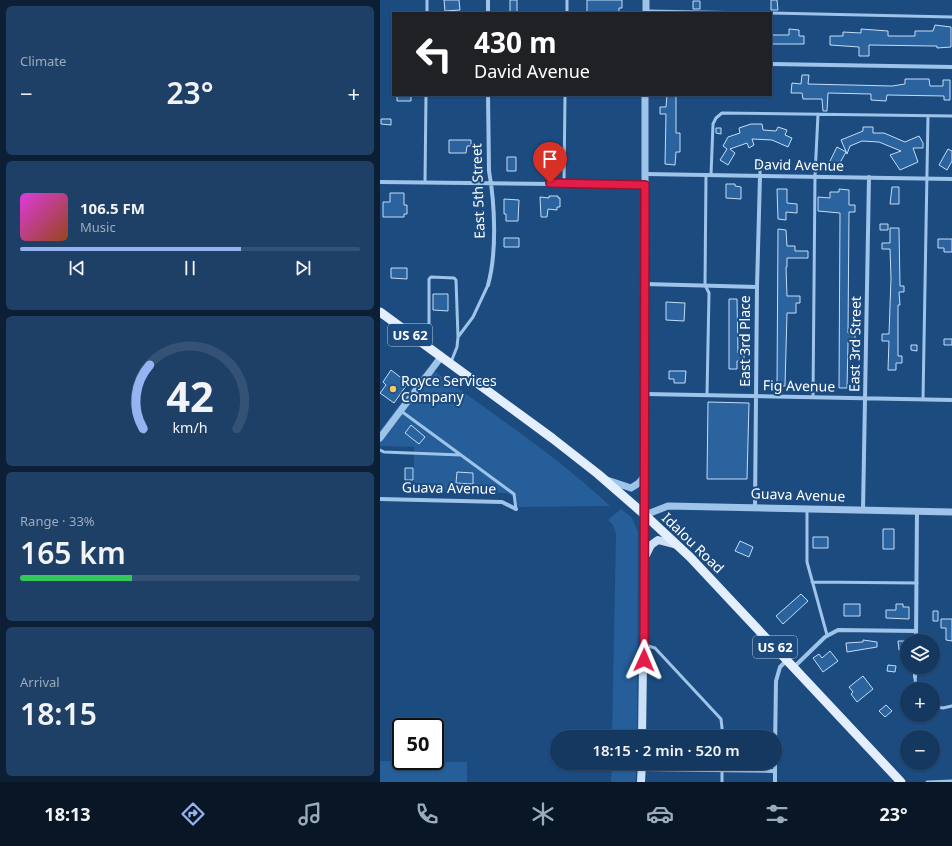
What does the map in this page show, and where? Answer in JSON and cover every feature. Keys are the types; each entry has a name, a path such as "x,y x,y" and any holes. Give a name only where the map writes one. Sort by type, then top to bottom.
{"main road":[{"name":"Idalou Road","path":"380,312 604,479 645,515 678,546 791,663 901,782"},
{"path":"642,730 645,515"},
{"path":"645,556 651,544 658,540 678,546"},
{"path":"641,782 642,770"}],"street":[{"path":"488,0 488,12"},
{"path":"646,0 646,12"},
{"path":"772,64 952,67"},
{"name":"East 5th Street","path":"488,96 489,171 491,182 493,245 492,266 488,285"},
{"path":"645,515 646,96"},
{"name":"David Avenue","path":"645,174 952,179"},
{"name":"East 3rd Place","path":"755,507 757,286 760,176"},
{"name":"East 3rd Street","path":"863,510 869,178"},
{"path":"380,182 491,182 645,185"},
{"path":"645,284 757,286"},
{"path":"380,438 441,357"},
{"name":"Fig Avenue","path":"646,394 952,400"},
{"path":"604,479 631,488 639,484 646,474"},
{"name":"Guava Avenue","path":"380,499 502,502 516,509"},
{"name":"Guava Avenue","path":"645,515 668,506 952,512"},
{"path":"775,730 776,681 780,667 791,663 827,635 838,630 847,628 916,631 917,511"},
{"path":"775,770 775,782"}],"lane":[{"path":"427,0 427,12"},
{"path":"567,0 567,12"},
{"path":"772,13 952,17"},
{"path":"426,96 426,182"},
{"path":"564,183 565,96"},
{"path":"707,395 709,293 705,285 708,175 713,124 722,113 952,116"},
{"path":"813,397 815,176 818,114"},
{"path":"922,399 928,116"},
{"path":"760,159 760,176"},
{"path":"421,343 429,327 428,279 454,278 456,280 458,337 457,347 450,364"},
{"path":"458,337 473,317 488,285"},
{"path":"401,410 514,494 516,509"},
{"path":"380,450 384,452 461,455"},
{"path":"807,509 807,562 827,635"},
{"path":"812,582 917,583"},
{"path":"644,645 655,648 721,719 722,730"},
{"path":"915,677 915,682"},
{"path":"940,707 952,706"},
{"path":"722,770 722,782"},
{"path":"927,782 952,781"}],"shaded area":[{"path":"429,370 437,373 547,453 610,506 518,507 516,498 507,493 414,491 414,447 380,446 380,431 422,374"},
{"path":"621,509 632,518 638,532 637,730 612,730 616,534 613,525 608,520"},
{"path":"380,761 392,761 392,770 444,770 444,762 467,762 467,782 380,782"},
{"path":"612,770 636,770 636,782 611,782"}],"building":[{"path":"444,0 459,0 460,10 445,11"},
{"path":"510,0 517,0 517,12 510,12"},
{"path":"587,0 622,0 622,8 619,8 619,12 587,12"},
{"path":"771,0 777,0 778,10 771,10"},
{"path":"693,1 700,1 700,9 693,9"},
{"path":"935,25 951,27 951,47 937,48 937,46 869,45 869,56 859,56 859,47 830,45 830,36 843,36 843,32 861,33 861,29 888,31 888,36 915,36 915,31 933,31"},
{"path":"789,29 799,30 799,36 804,36 804,44 772,44 772,35 789,35"},
{"path":"802,75 809,75 808,84 892,86 905,84 905,79 929,79 930,86 943,86 943,80 950,80 950,100 944,100 944,96 887,95 886,101 871,100 871,94 828,93 827,111 823,111 822,99 803,99 802,93 791,93 792,83 801,84"},
{"path":"397,96 411,96 411,101 397,101"},
{"path":"667,96 676,96 676,133 680,133 680,152 676,152 675,165 665,164 666,114 660,114 660,107 666,107"},
{"path":"381,119 391,119 391,125 381,124"},
{"path":"751,124 762,124 763,130 776,131 778,127 787,130 785,135 792,138 788,147 772,140 752,139 754,145 749,148 747,143 730,149 735,153 728,165 720,160 727,149 723,146 728,137 740,133 739,128"},
{"path":"863,127 873,127 873,133 884,133 905,142 919,136 923,143 923,148 913,148 918,162 900,170 890,155 901,151 879,142 862,141 850,146 847,154 841,140 863,131"},
{"path":"716,128 721,128 721,134 716,133"},
{"path":"449,140 471,140 471,146 467,146 466,153 449,153"},
{"path":"837,147 846,152 837,168 829,163"},
{"path":"948,149 952,151 952,161 947,170 939,165"},
{"path":"507,157 516,157 516,171 507,171"},
{"path":"726,184 735,184 735,186 741,187 741,199 726,198"},
{"path":"892,187 899,187 899,204 890,204"},
{"path":"777,189 787,189 787,203 797,204 797,213 786,212 786,220 778,219"},
{"path":"839,189 849,190 849,205 855,205 855,212 849,212 848,333 855,333 855,340 849,340 848,342 847,388 839,388 840,213 818,211 818,197 830,198 830,192 839,192"},
{"path":"390,193 404,193 404,205 407,205 407,214 404,214 404,217 383,217 383,202 390,202"},
{"path":"549,196 558,196 558,198 560,198 560,207 557,207 557,210 548,209 547,217 541,217 540,197 549,198"},
{"path":"504,199 519,200 518,221 506,221 506,214 504,214"},
{"path":"880,224 888,224 888,230 880,230"},
{"path":"890,228 899,228 900,286 904,286 904,292 899,292 900,305 898,305 898,356 902,356 902,363 896,363 896,370 888,370 889,341 882,341 882,334 889,334 891,278 890,249 882,249 882,243 890,243"},
{"path":"778,229 786,230 787,246 795,246 795,251 808,251 808,258 787,258 787,296 800,296 800,303 796,303 796,313 787,313 785,386 777,386"},
{"path":"504,238 519,238 519,247 504,247"},
{"path":"938,239 952,239 952,252 944,252 944,248 938,248"},
{"path":"391,268 407,268 407,279 391,278"},
{"path":"433,294 448,294 448,311 433,310"},
{"path":"729,299 737,299 738,353 744,353 744,361 737,361 737,369 729,369"},
{"path":"666,302 685,303 684,321 666,320"},
{"path":"944,339 952,339 952,345 944,345"},
{"path":"911,345 917,345 917,351 911,350"},
{"name":"Royce Services Company","path":"391,370 408,383 394,403 380,393 386,385 383,382"},
{"path":"669,371 686,371 685,383 674,383 674,379 669,379"},
{"path":"708,402 749,403 747,479 707,479"},
{"path":"411,425 425,437 419,444 405,433"},
{"path":"405,468 413,468 413,480 405,480"},
{"path":"457,472 473,473 473,484 456,483"},
{"path":"883,529 894,529 894,549 883,549"},
{"path":"813,537 828,537 828,548 813,548"},
{"path":"740,541 753,547 749,557 735,551"},
{"path":"801,594 808,601 783,624 776,616"},
{"path":"844,604 860,604 860,616 844,616"},
{"path":"896,604 903,604 903,607 909,607 909,619 886,618 886,610 896,610"},
{"path":"933,611 938,611 938,621 933,621"},
{"path":"941,619 952,619 952,641 946,640 946,628 941,628"},
{"path":"863,640 877,642 877,647 847,652 846,643 863,642"},
{"path":"898,641 900,641 900,650"},
{"path":"830,651 838,661 823,672 813,658 819,654 822,658"},
{"path":"888,665 896,666 895,672 887,671"},
{"path":"863,676 873,689 857,702 851,694 853,692 849,687"},
{"path":"886,705 892,711 885,717 879,711"}],"place":[{"name":"Royce Services Company","path":"393,389"}],"route":[{"path":"550,183 645,185 646,394 644,660"}]}
